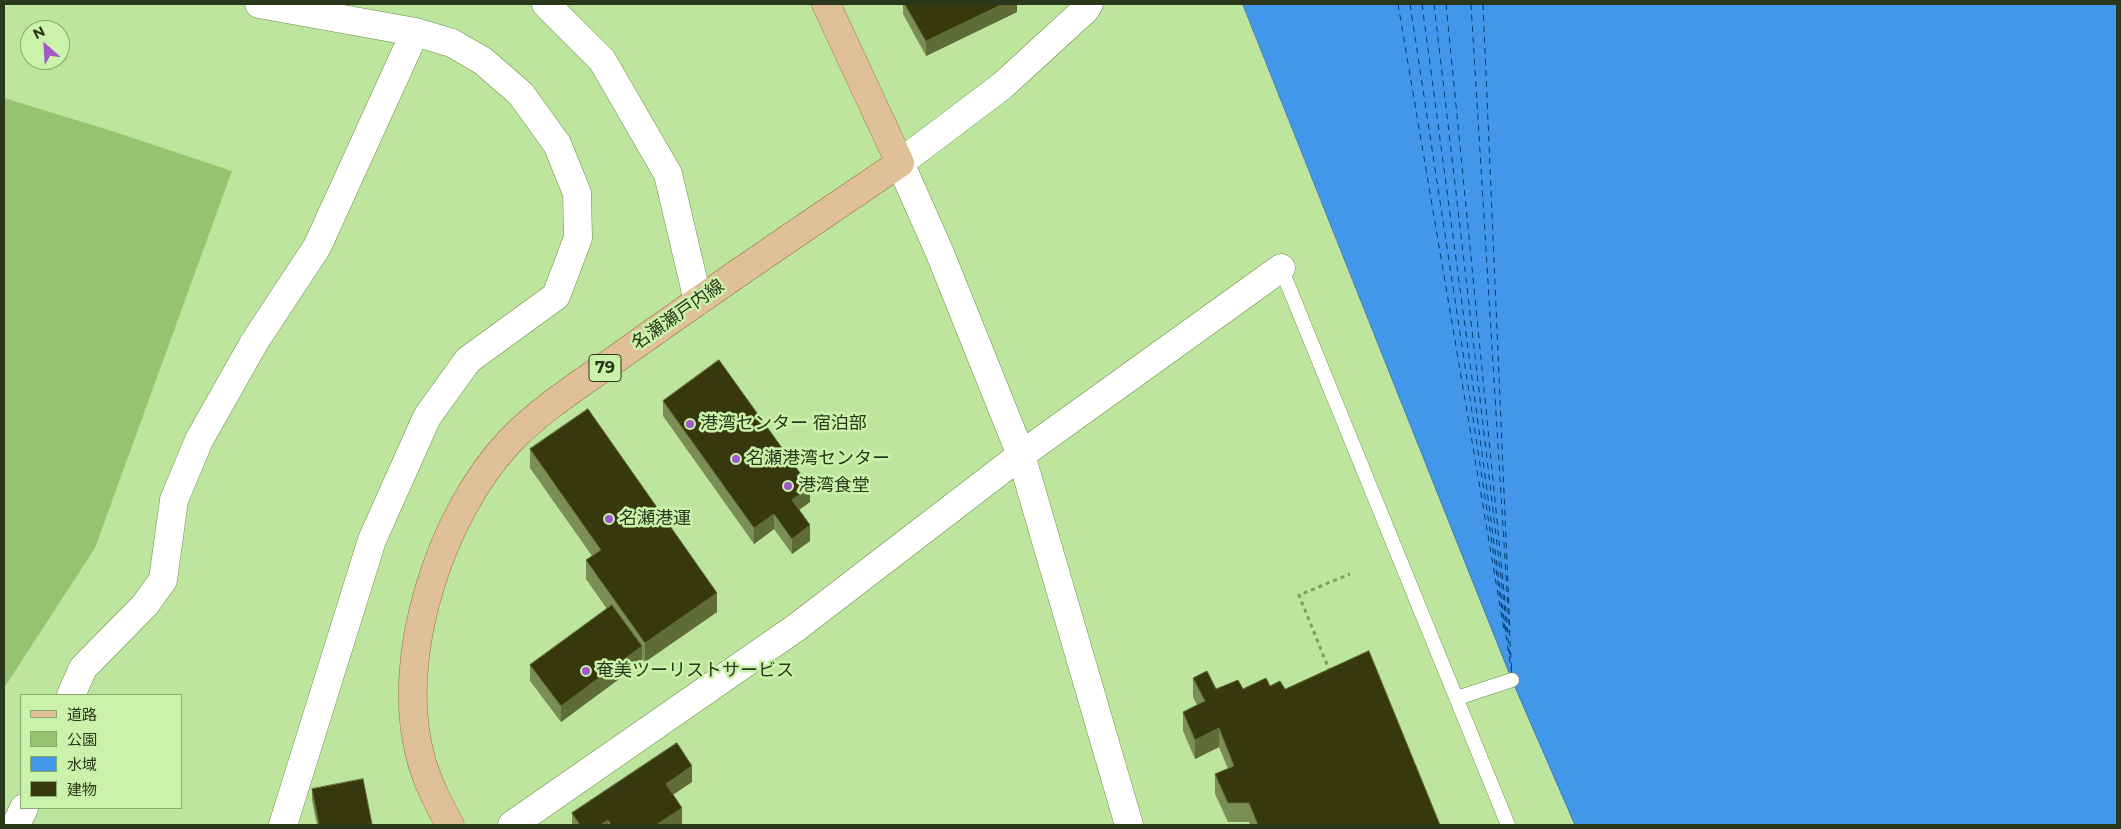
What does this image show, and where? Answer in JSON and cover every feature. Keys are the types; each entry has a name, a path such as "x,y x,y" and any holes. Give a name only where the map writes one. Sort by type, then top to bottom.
{"main road":[{"path":"826,4 900,163"},
{"name":"名瀬瀬戸内線","path":"450,825 434,795 420,754 414,714 417,637 432,583 455,521 480,478 510,441 552,405 698,301 900,163"}],"street":[{"path":"259,4 415,32 452,43 483,61 521,94 557,144 578,193 578,238 556,296 468,360 427,417 372,540 283,825"},
{"path":"548,4 602,60 668,174 698,301"},
{"path":"1089,4 1085,10 1002,86 900,163 939,251 1021,455 1129,825"},
{"path":"71,694 83,668 145,605 164,580 174,500 199,440 254,341 317,247 415,32"},
{"path":"512,825 797,627 1021,455 1281,268"},
{"path":"16,825 24,809"}],"lane":[{"path":"1281,268 1508,825"},
{"path":"1457,698 1512,680"}],"path":[{"path":"1332,676 1299,595 1350,574"}],"green space":[{"path":"4,98 232,171 95,548 4,688"}],"water":[{"path":"1243,4 2117,4 2117,825 1575,825 1512,680"}],"building":[{"path":"905,4 1003,4 926,41"},
{"name":"名瀬港湾センター","path":"719,360 810,487 792,500 810,525 792,539 774,514 754,528 663,401"},
{"name":"名瀬港運","path":"588,409 717,593 645,643 586,560 601,550 530,449"},
{"name":"奄美ツーリストサービス","path":"612,605 642,646 561,706 530,665"},
{"path":"1369,651 1440,825 1258,825 1249,803 1228,803 1215,774 1234,766 1219,728 1195,740 1183,712 1205,701 1193,678 1207,671 1216,689 1238,680 1243,689 1266,678 1270,686 1280,681 1285,689"},
{"path":"677,743 692,766 666,784 682,808 656,825 611,825 608,820 600,825 580,825 572,813"},
{"path":"363,779 372,824 319,825 312,789"}],"ferry route":[{"path":"1398,4 1504,630"},
{"path":"1410,4 1512,675"},
{"path":"1422,4 1506,633"},
{"path":"1434,4 1510,656"},
{"path":"1446,4 1508,632"},
{"path":"1471,4 1512,674"},
{"path":"1483,4 1510,632"}],"place":[{"name":"港湾センター 宿泊部","path":"690,424"},
{"name":"名瀬港湾センター","path":"736,459"},
{"name":"港湾食堂","path":"788,486"},
{"name":"名瀬港運","path":"609,519"},
{"name":"奄美ツーリストサービス","path":"586,671"}]}
